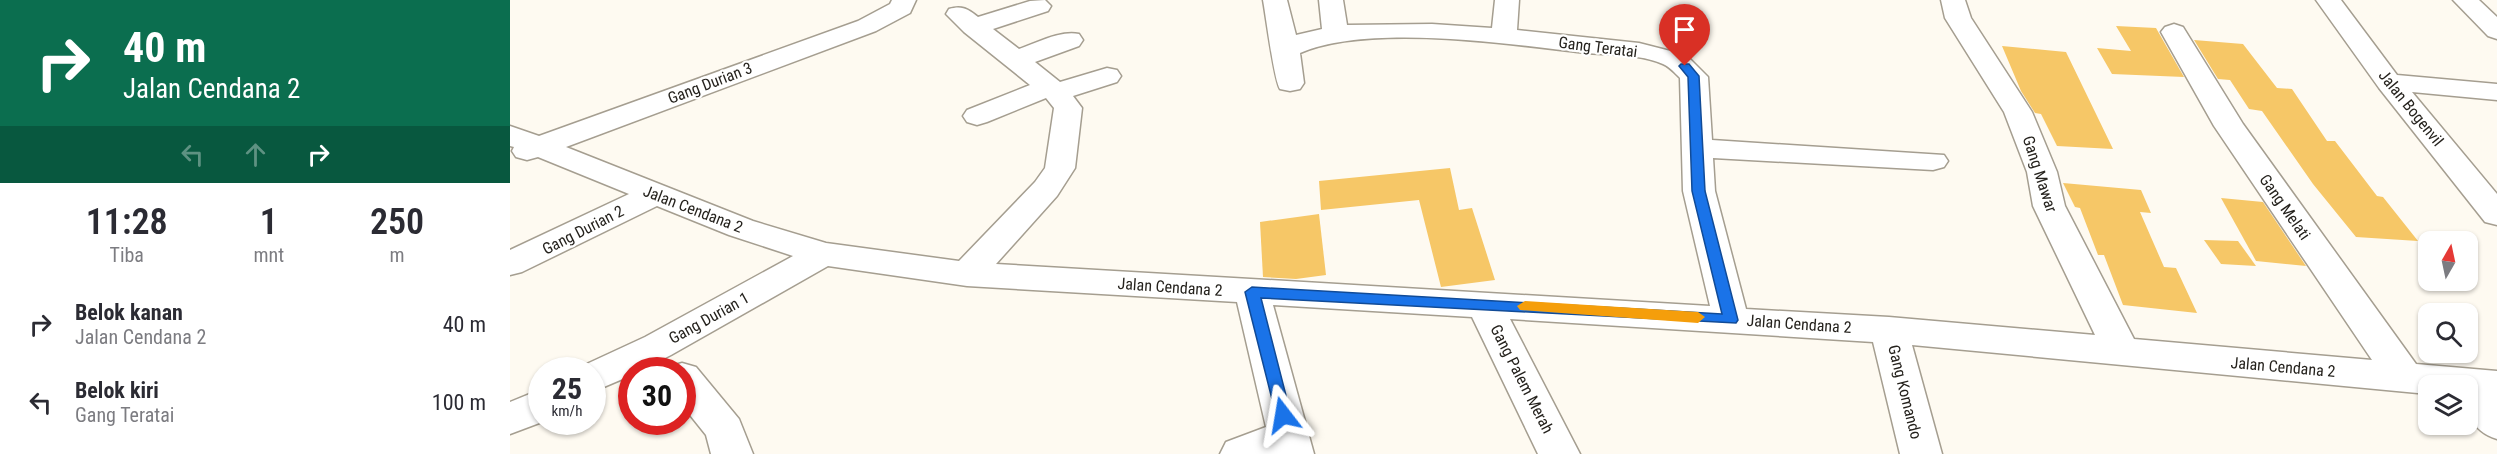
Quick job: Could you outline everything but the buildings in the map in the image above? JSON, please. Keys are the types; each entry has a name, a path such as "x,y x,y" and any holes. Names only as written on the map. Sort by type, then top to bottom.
{"street":[{"name":"Gang Durian 3","path":"519,147 884,19 901,8 904,0"},
{"path":"1275,0 1286,49 1290,83"},
{"path":"1331,0 1335,34"},
{"path":"1504,36 1508,0"},
{"name":"Gang Mawar","path":"1953,0 1958,18 2018,112 2042,172 2049,206 2122,353"},
{"name":"Jalan Bogenvil","path":"2328,0 2389,82 2497,215"},
{"path":"2465,0 2497,31"},
{"path":"967,274 1046,189 1060,168 1068,108 1053,90 965,21 1039,6"},
{"name":"Gang Teratai","path":"1286,49 1304,40 1335,34 1423,32 1504,36 1648,52 1671,57 1685,66 1694,76 1699,191 1731,320"},
{"name":"Gang Melati","path":"2174,32 2229,126 2404,377"},
{"path":"1015,60 1070,40"},
{"path":"977,116 1053,90 1107,76"},
{"path":"2389,82 2497,92"},
{"name":"Jalan Cendana 2","path":"519,147 655,194 741,228 823,254 967,274 1889,330 2482,385"},
{"path":"1697,148 1933,160"},
{"name":"Gang Durian 2","path":"510,264 655,194"},
{"name":"Gang Durian 1","path":"669,357 823,254"},
{"path":"1241,454 1291,445 1252,292"},
{"name":"Gang Palem Merah","path":"1484,304 1559,454"},
{"name":"Gang Komando","path":"1889,330 1921,454"},
{"path":"2482,385 2497,423"},
{"path":"696,394 725,430 732,454"},
{"path":"510,419 528,411"}],"slow traffic":[{"path":"1525,306 1698,317"}],"route":[{"path":"1283,415 1252,292 1731,320 1699,191 1694,76 1685,66"}]}
